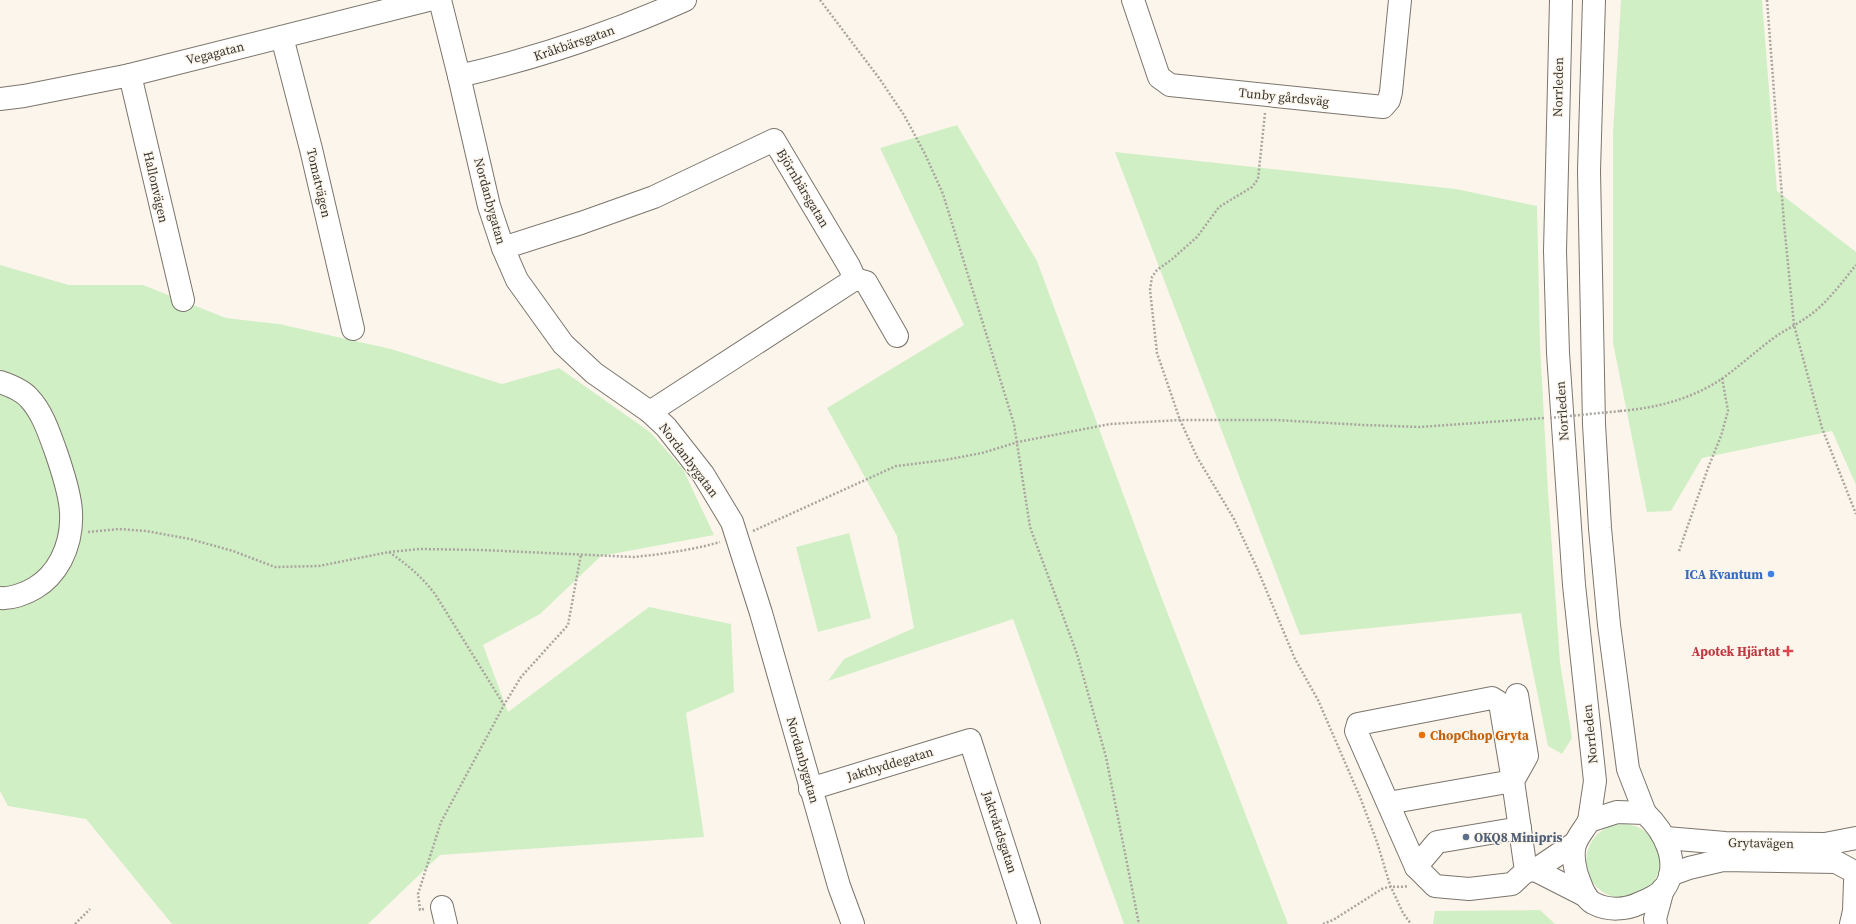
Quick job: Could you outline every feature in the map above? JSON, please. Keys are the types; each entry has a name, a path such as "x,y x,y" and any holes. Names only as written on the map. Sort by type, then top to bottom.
{"street":[{"name":"Vegagatan","path":"0,99 24,96 130,75 428,0"},
{"name":"Nordanbygatan","path":"440,0 460,76 489,206 502,248 516,280 563,344 594,373 617,391 650,412 674,436 703,474 732,522 761,613 810,789 839,886 853,924"},
{"name":"Kråkbärsgatan","path":"460,76 513,64 570,45 646,18 685,0"},
{"name":"Tunby gårdsväg","path":"1133,0 1159,77 1170,85 1383,107 1389,100 1391,92 1400,0"},
{"name":"Norrleden","path":"1561,0 1555,252 1558,353 1574,585 1595,781 1589,821"},
{"path":"1594,0 1589,210 1594,424 1600,528 1609,625 1628,769 1645,813 1656,823 1666,838 1671,858 1667,882 1655,919 1656,924"},
{"name":"Tomatvägen","path":"282,37 311,150 353,329"},
{"name":"Hallonvägen","path":"130,75 182,300"},
{"name":"Björnbärsgatan","path":"502,248 581,223 654,197 774,140 855,279"},
{"path":"650,412 855,279 866,282 897,336"},
{"path":"0,382 29,397 46,425 68,485 72,517 71,533 67,548 55,572 45,583 28,592 0,598"},
{"path":"1513,781 1527,756 1517,695"},
{"path":"1530,870 1520,828 1500,703 1492,698 1358,724 1356,731 1416,867 1435,886 1469,889 1512,884 1530,870 1575,843 1589,821 1617,812 1645,813"},
{"name":"Jakthyddegatan","path":"810,789 970,740"},
{"name":"Jaktvårdsgatan","path":"970,740 1030,924"},
{"path":"1388,803 1513,781"},
{"path":"1416,867 1437,842 1520,828"},
{"name":"Grytavägen","path":"1666,838 1725,843 1825,844 1856,838"},
{"path":"1854,915 1854,878 1850,853 1856,838"},
{"path":"1575,843 1574,860 1576,875 1604,924"},
{"name":"Grytavägen","path":"1667,882 1689,868 1723,860 1836,862 1854,878"},
{"path":"1530,870 1611,909 1631,908 1651,898 1667,882"}],"path":[{"path":"820,0 879,78 904,115 925,154 943,194 1014,424 1030,527 1077,654 1106,757 1139,924"},
{"path":"1767,0 1784,223 1794,325 1822,428 1856,514"},
{"path":"1266,95 1258,179 1252,187 1220,206 1197,236 1176,256 1157,270 1152,277 1150,290 1157,353 1180,420 1197,457 1234,518 1257,568 1295,659 1318,700 1360,797 1377,842 1390,885 1403,913 1411,924"},
{"path":"1018,442 1110,424 1180,420 1276,420 1364,426 1420,427 1550,418 1648,408 1666,404 1700,391 1722,378 1825,302 1856,265"},
{"path":"1679,551 1708,468 1721,436 1728,412 1722,378"},
{"path":"71,533 119,529 146,531 190,539 233,551 275,567 319,566 389,552 410,566 428,585 504,705"},
{"path":"444,915 420,910 418,894 441,822 504,705 521,677 568,625 581,554"},
{"path":"1323,924 1333,920 1351,907 1390,885"},
{"path":"75,924 90,909"}],"green space":[{"path":"1621,0 1762,0 1777,191 1856,252 1856,485 1832,431 1702,458 1671,511 1647,512 1613,343 1613,133"},
{"path":"957,125 1037,261 1159,591 1288,924 1124,924 1013,619 828,681 844,659 914,628 897,536 827,408 964,325 880,148"},
{"path":"1115,152 1456,189 1537,206 1540,345 1548,491 1560,662 1572,738 1562,754 1548,746 1521,613 1300,635"},
{"path":"0,265 69,285 143,285 226,318 279,324 391,349 502,384 559,368 650,432 683,469 714,535 601,556 540,614 483,645 508,712 649,607 731,624 734,692 686,713 704,837 440,855 368,924 172,924 86,819 8,806 0,791"},
{"path":"849,533 871,618 818,632 796,547"},
{"path":"1616,824 1630,824 1644,830 1654,840 1660,854 1660,868 1654,882 1644,892 1630,898 1616,898 1602,892 1592,882 1586,868 1586,854 1592,840 1602,830"},
{"path":"1540,910 1555,924 1433,924 1435,911"}],"place":[{"name":"ICA Kvantum","path":"1771,574"},
{"name":"Apotek Hjärtat","path":"1788,651"},
{"name":"ChopChop Gryta","path":"1422,735"},
{"name":"OKQ8 Minipris","path":"1466,837"}]}
